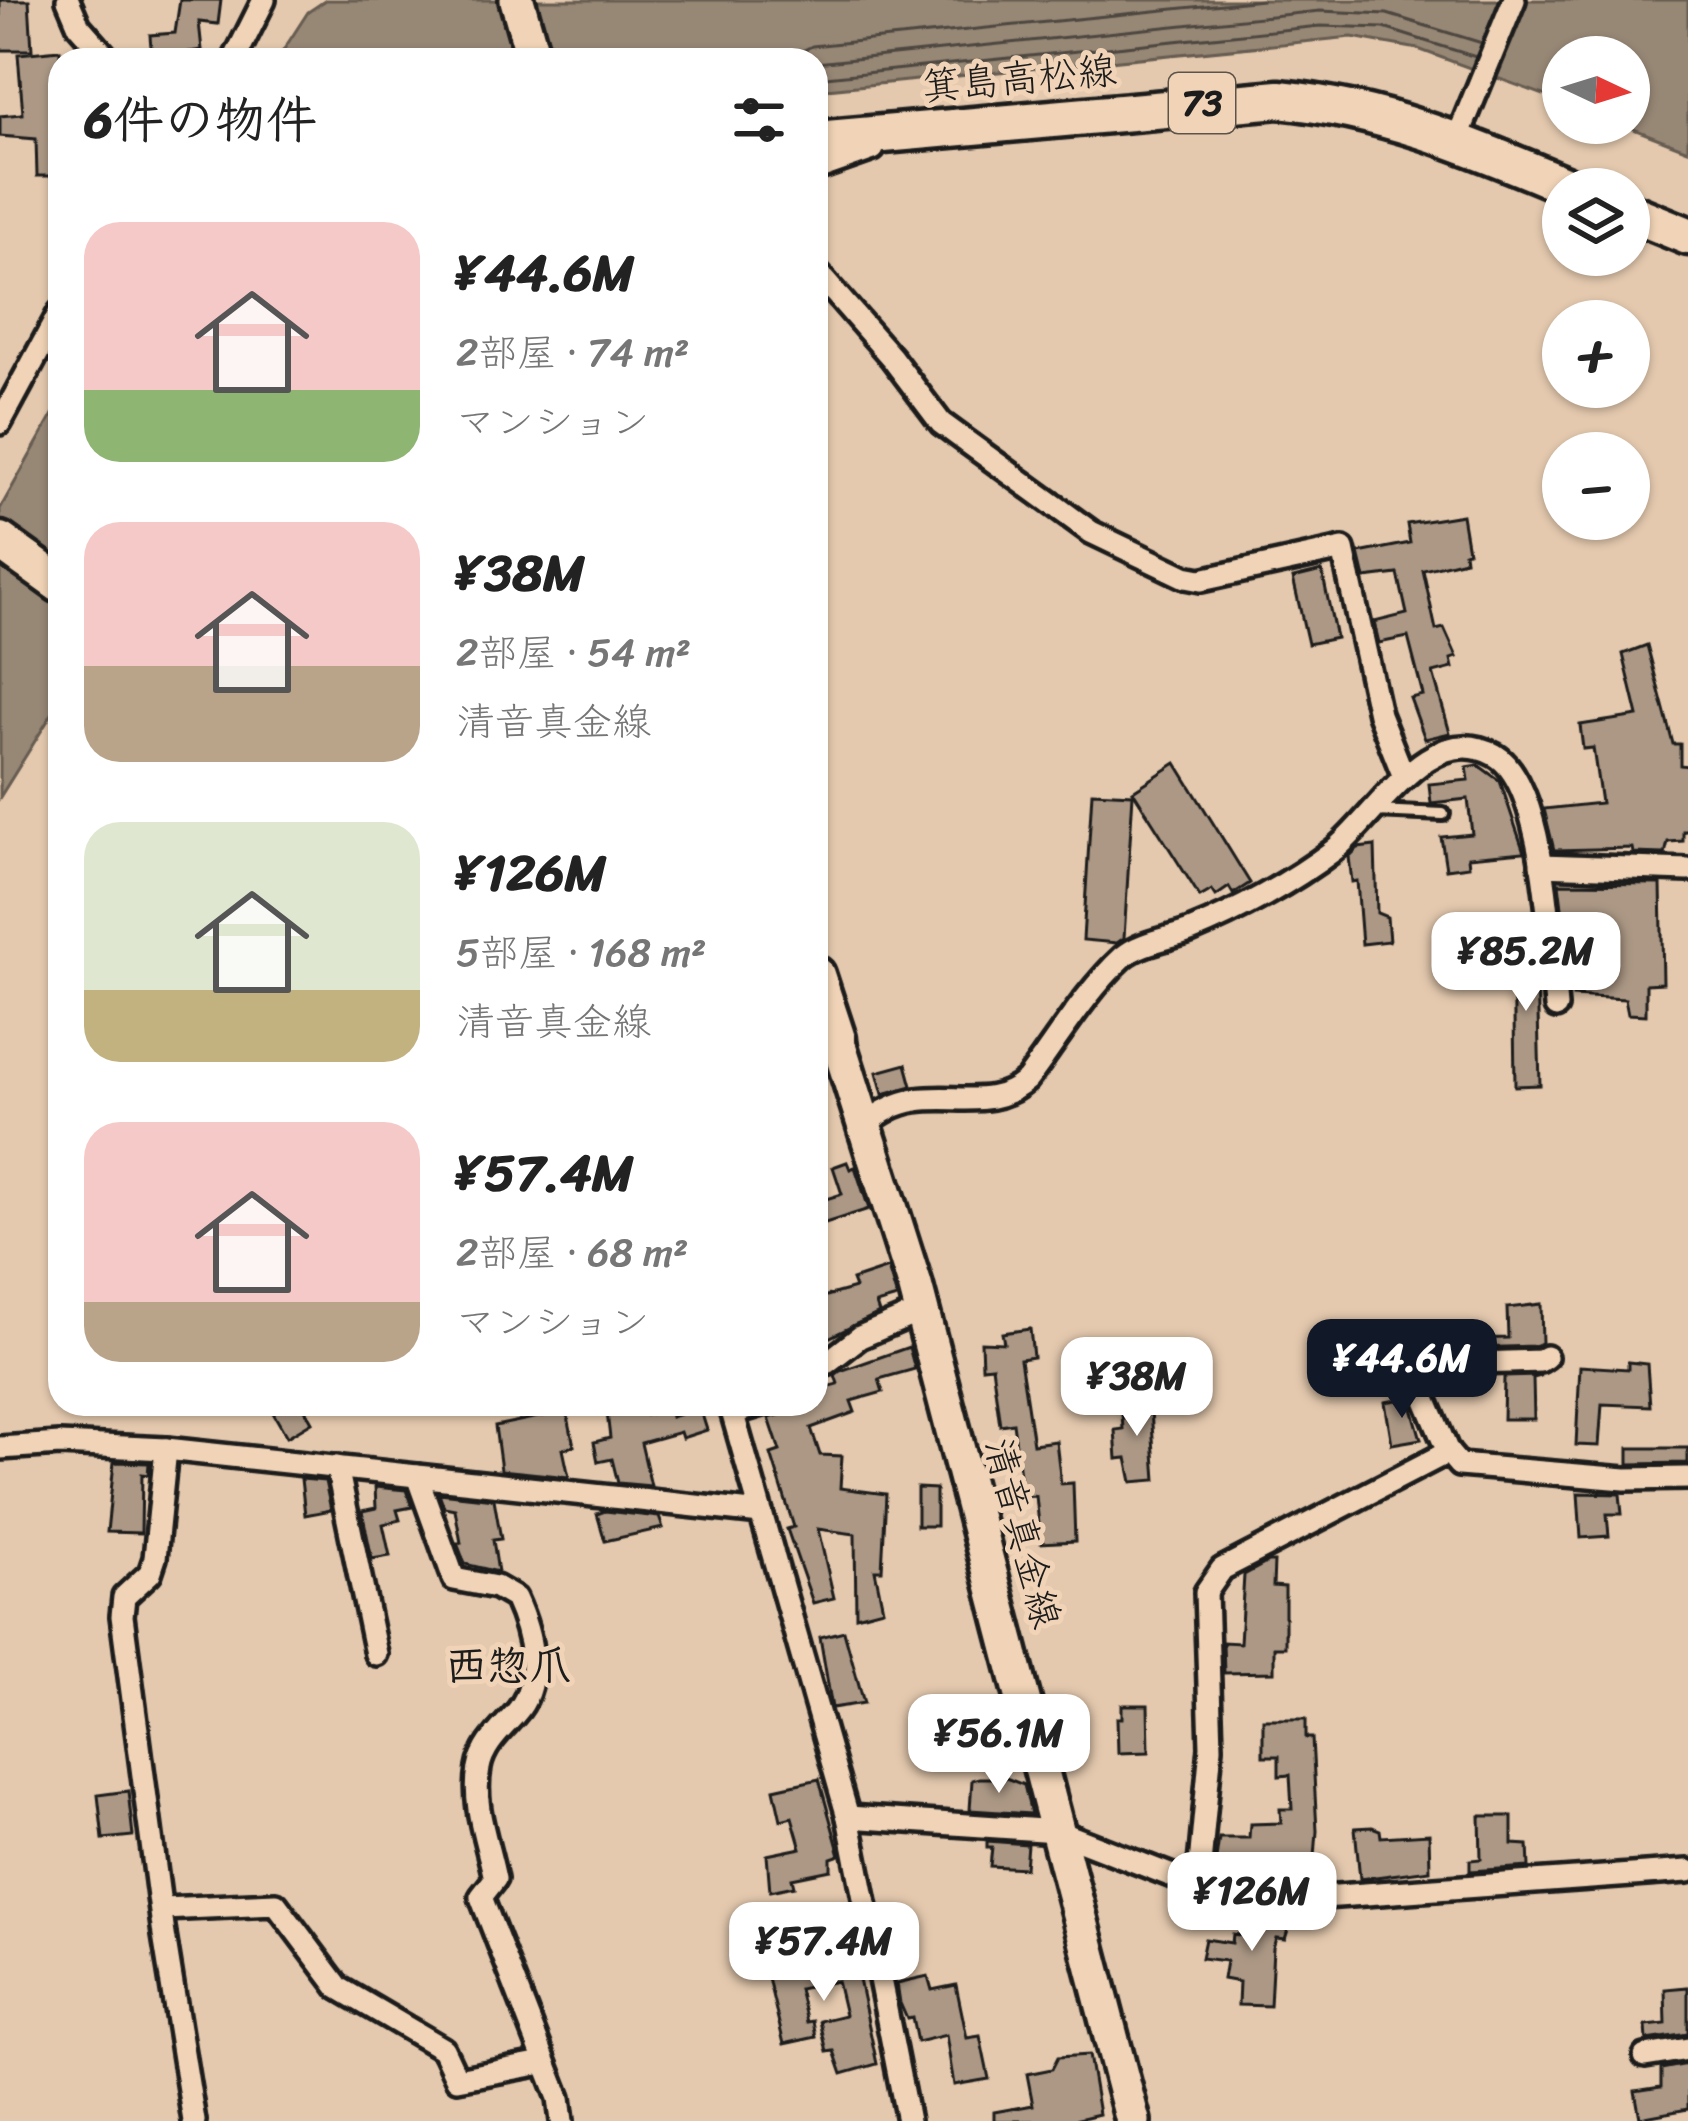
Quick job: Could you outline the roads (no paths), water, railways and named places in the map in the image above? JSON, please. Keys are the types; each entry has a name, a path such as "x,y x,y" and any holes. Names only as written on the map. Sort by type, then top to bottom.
{"main road":[{"path":"517,0 531,48"},
{"name":"箕島高松線","path":"828,139 1279,99 1461,130 1542,172"},
{"path":"1650,221 1688,236"},
{"path":"0,541 48,575"},
{"name":"清音真金線","path":"828,1044 864,1125 921,1311 1132,2121"}],"street":[{"path":"68,0 80,26 99,48"},
{"path":"239,48 264,0"},
{"path":"1461,130 1514,0"},
{"path":"828,165 873,149 870,134"},
{"path":"828,286 941,423 1091,532 1201,580 1343,549 1379,714 1403,777"},
{"path":"0,423 48,334"},
{"path":"864,1125 886,1108 914,1100 990,1100 1010,1093 1027,1080 1124,956 1192,930 1327,855 1376,811 1403,777 1451,750 1497,756 1521,785 1541,865 1556,1007"},
{"path":"1541,865 1688,870"},
{"path":"828,1363 877,1328 921,1311"},
{"path":"1546,1357 1540,1361 1419,1365 1423,1393 1448,1452 1459,1465 1625,1479 1688,1478"},
{"path":"733,1416 848,1817 908,2121"},
{"path":"0,1448 60,1444 166,1449 761,1513"},
{"path":"166,1449 155,1558 149,1573 124,1597 122,1616 194,2121"},
{"path":"1198,1886 1210,1770 1206,1605 1210,1580 1236,1561 1448,1452"},
{"path":"337,1468 376,1654"},
{"path":"417,1476 454,1579 496,1587 515,1598 532,1657 525,1702 482,1756 478,1798 495,1879 481,1897 562,2121"},
{"path":"848,1817 1057,1831 1198,1886 1309,1898 1688,1870"},
{"path":"163,1909 276,1904 339,1988 443,2049 457,2079 543,2063"},
{"path":"1645,2056 1688,2049"}],"lane":[{"path":"1376,811 1443,814"}],"water":[{"path":"326,0 1688,0 1688,150 1650,135 1650,36 1542,36 1542,94 1418,49 1352,37 828,89 828,48 285,48 308,12"},
{"path":"48,423 48,720 0,797 0,509"}],"district":[{"name":"西惣爪","path":"508,1666"}]}
